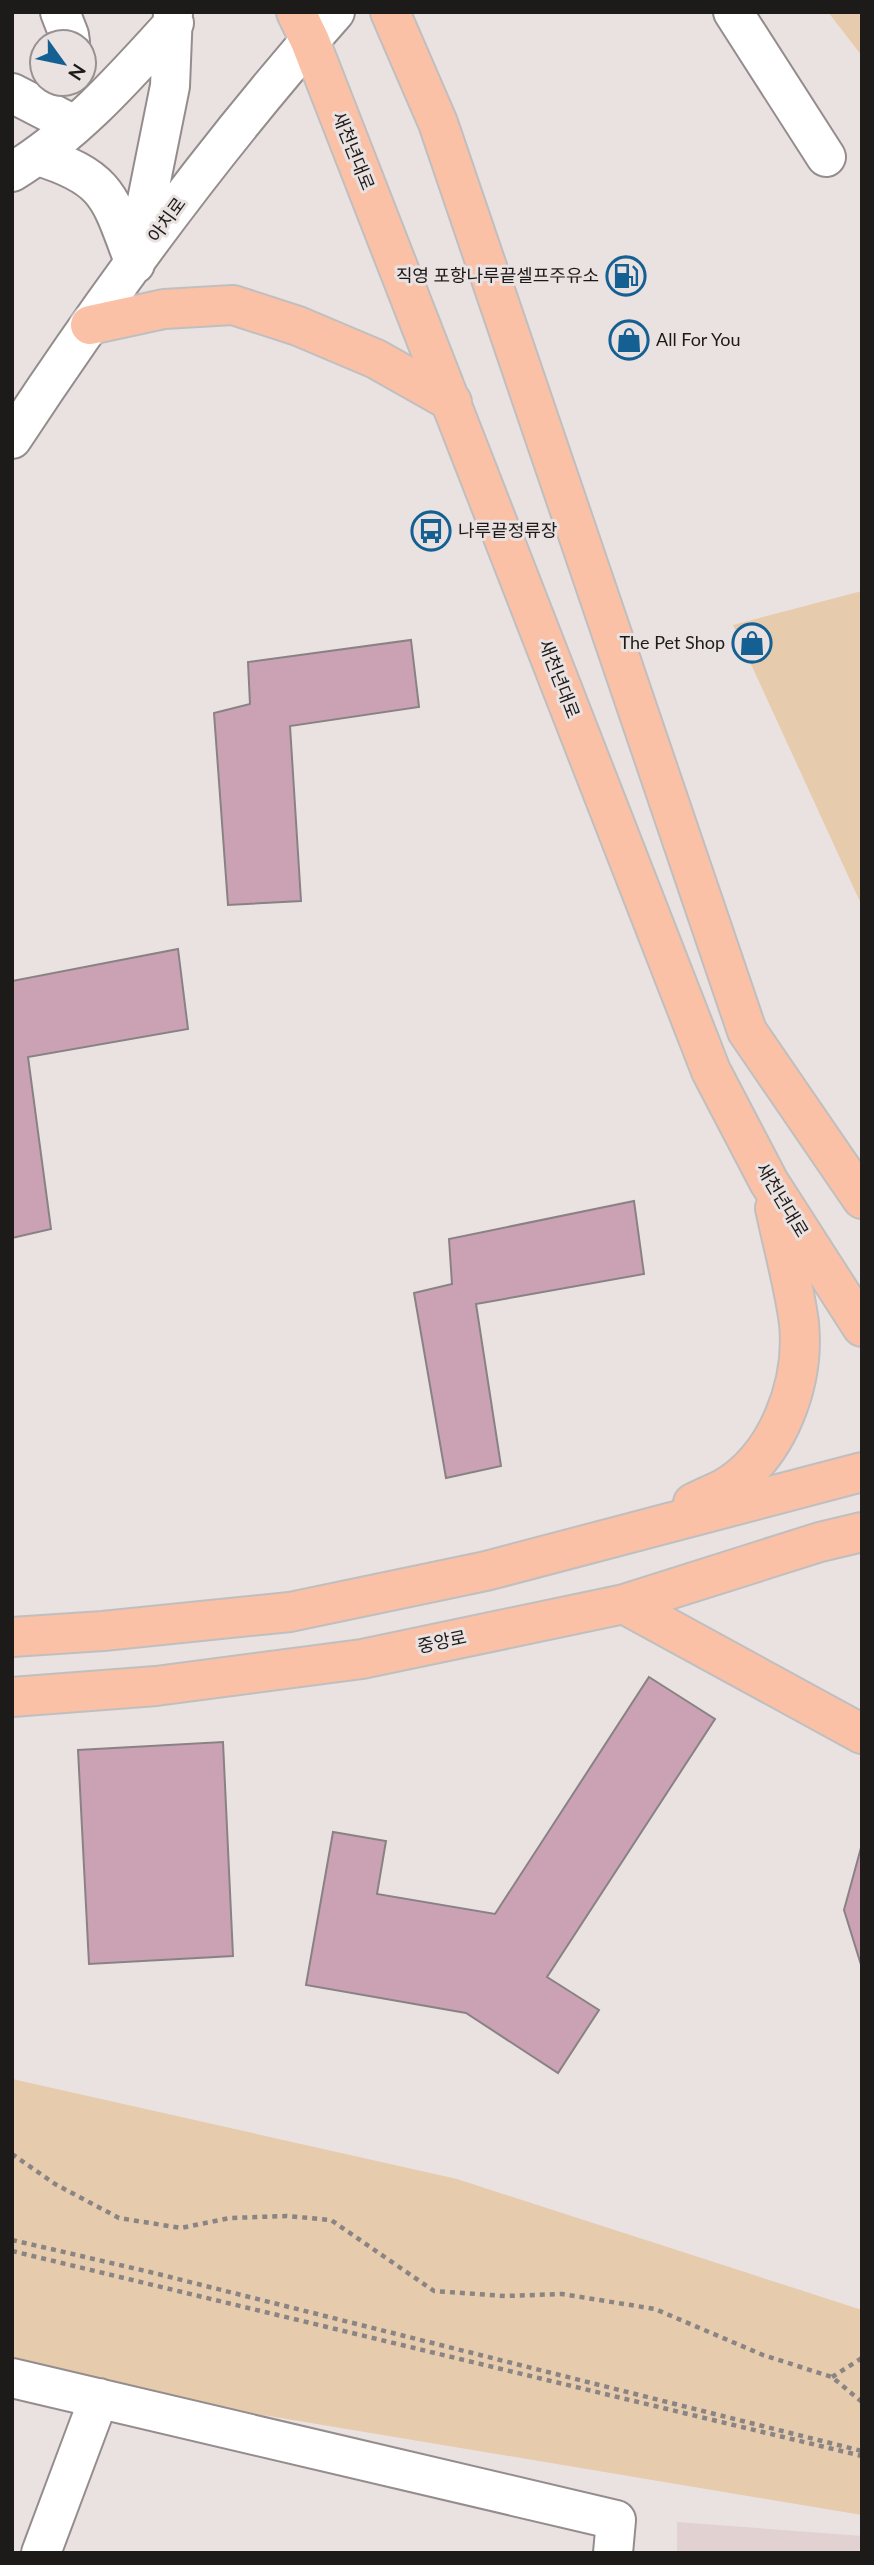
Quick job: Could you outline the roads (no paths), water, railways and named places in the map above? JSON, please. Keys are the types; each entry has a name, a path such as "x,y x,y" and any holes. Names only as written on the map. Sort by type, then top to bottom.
{"main road":[{"path":"390,12 438,123 747,1031 856,1187"},
{"name":"새천년대로","path":"303,27 452,402 711,1071 769,1182 862,1327"},
{"path":"90,325 164,309 233,304 298,326 376,359 452,402"},
{"path":"610,1540 725,1488 749,1468 770,1443 785,1416 794,1391 800,1353 799,1322 769,1182"},
{"path":"12,1637 103,1631 290,1612 486,1571 862,1472"},
{"name":"중앙로","path":"12,1697 156,1686 362,1659 624,1604 820,1542 862,1532"},
{"path":"624,1604 862,1734"}],"street":[{"name":"아치로","path":"12,439 303,27 335,12"},
{"path":"733,12 826,157"},
{"path":"25,164 74,125 123,80 174,18"},
{"path":"135,264 170,86 174,18"},
{"path":"12,93 74,125"},
{"path":"73,98 74,125"},
{"path":"25,164 68,165 99,185 114,207 135,264"},
{"path":"12,2378 616,2520 613,2553"},
{"path":"41,2553 99,2398"}],"place":[{"name":"직영 포항나루끝셀프주유소","path":"626,276"},
{"name":"All For You","path":"629,340"},
{"name":"나루끝정류장","path":"431,531"},
{"name":"The Pet Shop","path":"752,643"}]}
